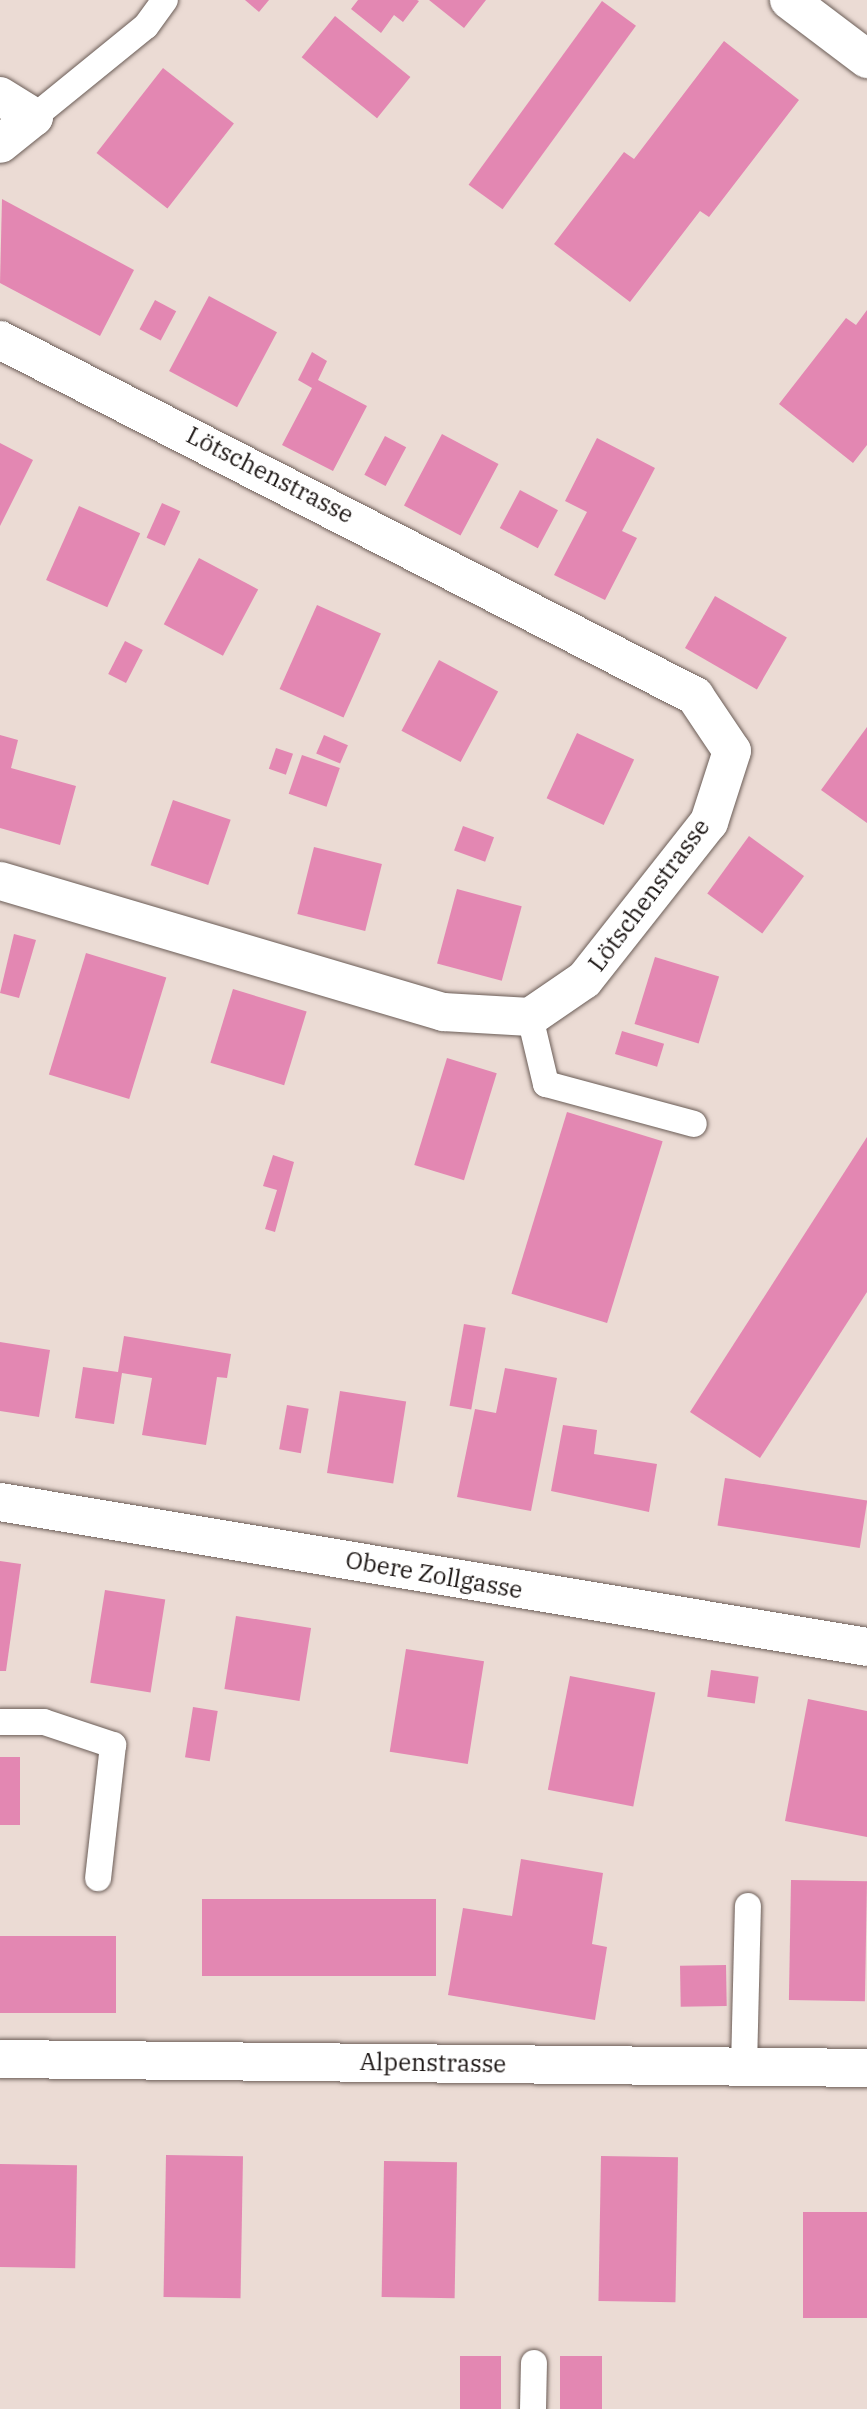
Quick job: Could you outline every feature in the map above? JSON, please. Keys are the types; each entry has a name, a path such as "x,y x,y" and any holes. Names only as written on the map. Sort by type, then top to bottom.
{"street":[{"path":"789,0 867,59"},
{"path":"0,96 34,117 0,144"},
{"name":"Lötschenstrasse","path":"0,340 695,696 732,751 709,822 584,980 530,1017"},
{"path":"0,881 443,1012 530,1017"},
{"name":"Obere Zollgasse","path":"0,1502 867,1647"},
{"name":"Alpenstrasse","path":"0,2059 867,2068"}],"lane":[{"path":"34,117 146,26 165,0"},
{"path":"530,1017 546,1084 694,1124"},
{"path":"0,1722 44,1722 113,1745 98,1878"},
{"path":"744,2067 748,1906"},
{"path":"533,2409 534,2363"}],"building":[{"path":"245,0 269,0 259,12"},
{"path":"358,0 419,1 403,22 394,15 381,33 351,9"},
{"path":"429,0 486,0 464,28"},
{"path":"602,1 636,26 503,209 469,185"},
{"path":"335,16 410,77 377,118 302,57"},
{"path":"724,41 799,100 709,217 700,211 630,302 554,244 624,152 634,159"},
{"path":"163,68 234,123 167,209 97,153"},
{"path":"2,199 134,270 100,336 0,283"},
{"path":"209,296 277,332 237,407 169,371"},
{"path":"155,300 176,311 161,340 140,329"},
{"path":"867,310 867,445 853,463 779,404 846,318 856,325"},
{"path":"312,352 327,361 318,380 367,406 333,471 282,445 312,388 298,380"},
{"path":"442,434 499,464 460,536 404,506"},
{"path":"385,436 406,447 386,486 364,475"},
{"path":"597,438 655,468 622,531 637,538 605,600 554,575 587,512 565,501"},
{"path":"0,443 33,460 0,526"},
{"path":"520,490 558,510 538,548 500,528"},
{"path":"162,503 180,511 165,546 147,538"},
{"path":"79,506 140,533 107,607 46,580"},
{"path":"199,558 258,589 223,656 164,624"},
{"path":"715,596 787,638 757,689 685,648"},
{"path":"317,605 381,633 344,718 280,689"},
{"path":"125,641 143,650 126,683 108,674"},
{"path":"439,660 498,691 461,762 401,731"},
{"path":"867,727 867,823 821,790"},
{"path":"577,733 634,760 604,825 547,798"},
{"path":"0,735 18,740 11,768 76,786 60,845 0,828"},
{"path":"324,735 348,745 340,764 316,753"},
{"path":"276,748 293,754 286,775 269,769"},
{"path":"302,755 340,768 326,807 289,794"},
{"path":"173,800 231,820 208,885 151,865"},
{"path":"463,826 494,837 485,862 454,850"},
{"path":"749,836 804,876 762,933 707,893"},
{"path":"314,847 382,864 365,931 297,914"},
{"path":"457,889 522,906 502,981 437,963"},
{"path":"14,934 36,940 19,998 0,993"},
{"path":"86,953 166,978 129,1099 49,1074"},
{"path":"655,957 719,977 699,1044 635,1024"},
{"path":"233,989 307,1012 284,1085 210,1063"},
{"path":"622,1031 664,1044 657,1067 615,1054"},
{"path":"447,1058 497,1073 464,1180 414,1165"},
{"path":"567,1112 663,1141 607,1323 511,1294"},
{"path":"867,1137 867,1292 760,1458 690,1412"},
{"path":"273,1155 294,1162 275,1232 265,1229 277,1190 263,1186"},
{"path":"464,1324 486,1328 471,1410 450,1406"},
{"path":"124,1336 231,1354 227,1378 217,1377 206,1445 142,1435 152,1378 122,1373 114,1424 75,1418 83,1367 118,1372"},
{"path":"0,1342 50,1350 39,1417 0,1411"},
{"path":"505,1368 557,1378 531,1511 457,1497 475,1409 496,1413"},
{"path":"340,1391 406,1401 393,1483 327,1473"},
{"path":"287,1405 309,1409 301,1453 279,1449"},
{"path":"563,1425 597,1430 594,1454 657,1464 649,1512 551,1491"},
{"path":"725,1478 867,1500 860,1548 717,1525"},
{"path":"0,1561 21,1564 6,1671 0,1671"},
{"path":"105,1590 165,1600 151,1692 90,1683"},
{"path":"236,1616 311,1628 299,1701 224,1689"},
{"path":"406,1649 484,1661 468,1764 390,1752"},
{"path":"711,1670 759,1677 755,1703 707,1697"},
{"path":"570,1676 655,1693 633,1806 548,1790"},
{"path":"808,1699 867,1711 867,1837 785,1821"},
{"path":"193,1707 218,1711 210,1761 185,1757"},
{"path":"0,1757 20,1757 20,1825 0,1825"},
{"path":"521,1859 603,1873 592,1944 607,1947 595,2020 448,1995 463,1908 512,1916"},
{"path":"791,1880 867,1881 865,2001 789,2000"},
{"path":"202,1899 436,1899 436,1976 202,1976"},
{"path":"0,1936 116,1936 116,2013 0,2013"},
{"path":"726,1965 727,2006 681,2007 680,1966"},
{"path":"166,2155 243,2156 241,2298 164,2297"},
{"path":"601,2156 678,2157 675,2302 598,2301"},
{"path":"384,2161 457,2162 455,2298 382,2297"},
{"path":"0,2164 77,2165 75,2268 0,2267"},
{"path":"803,2212 867,2212 867,2318 803,2318"},
{"path":"460,2356 501,2356 501,2409 460,2409"},
{"path":"560,2356 602,2356 602,2409 560,2409"}]}
